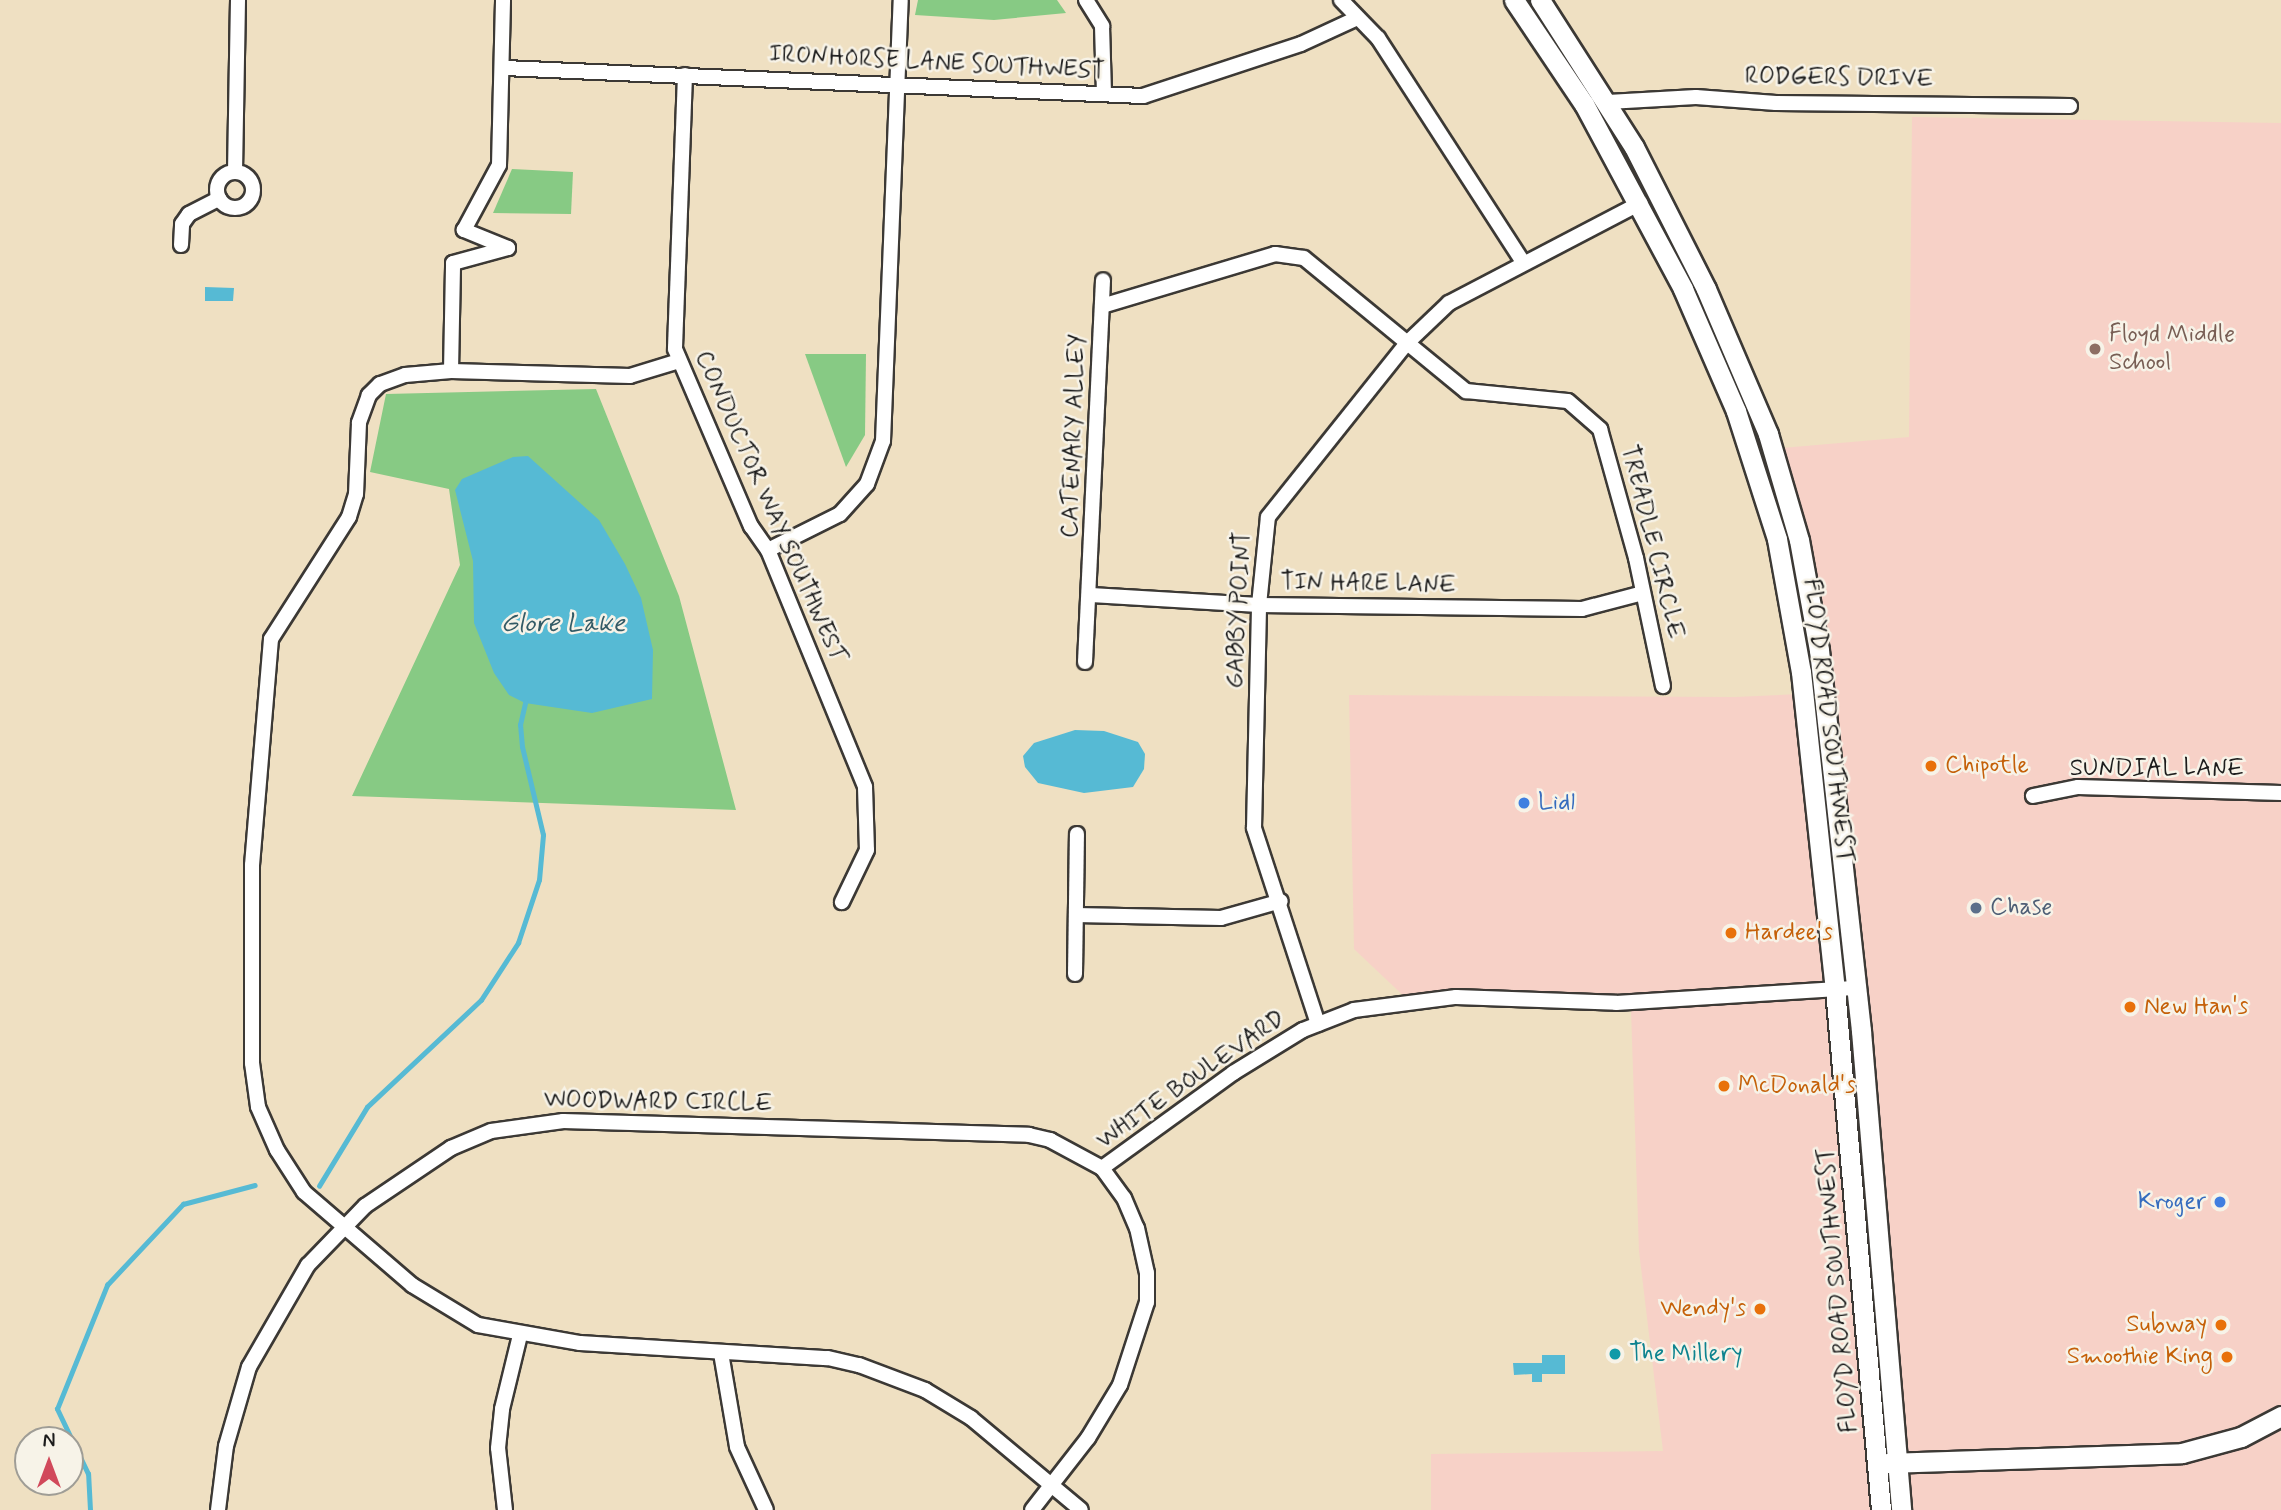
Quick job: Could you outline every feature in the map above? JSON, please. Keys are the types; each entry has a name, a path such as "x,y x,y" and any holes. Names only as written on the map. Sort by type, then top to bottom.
{"main road":[{"name":"FLOYD ROAD SOUTHWEST","path":"1541,0 1608,102 1744,371 1788,497 1819,650 1881,1510"},
{"name":"FLOYD ROAD SOUTHWEST","path":"1518,6 1584,104 1640,204 1683,289 1736,411 1777,539 1801,672 1845,988 1872,1136 1901,1510"},
{"path":"1877,1464 2182,1453 2241,1437 2281,1416"}],"street":[{"path":"235,172 238,0"},
{"path":"451,371 453,263 508,248 464,230 499,165 504,68 503,0"},
{"path":"768,550 839,514 867,484 883,441 901,0"},
{"path":"1086,0 1102,26 1104,94"},
{"path":"1341,0 1355,19 1378,38 1523,262"},
{"path":"1518,6 1541,0"},
{"name":"IRONHORSE LANE SOUTHWEST","path":"504,68 899,82 1143,96 1301,44 1355,19"},
{"name":"CONDUCTOR WAY SOUTHWEST","path":"685,75 675,322 679,361 751,526 768,550 865,788 867,850 842,902"},
{"name":"RODGERS DRIVE","path":"1608,102 1696,97 1776,103 2070,106"},
{"path":"219,199 219,181 235,172"},
{"path":"219,199 236,208 251,198 251,181 235,172"},
{"path":"181,245 182,224 189,214 219,199"},
{"name":"GABBY POINT","path":"1318,1024 1254,828 1259,605 1268,517 1407,343 1449,303 1523,262 1640,204"},
{"name":"TREADLE CIRCLE","path":"1102,306 1134,300 1236,264 1285,255 1304,258 1466,391 1568,401 1600,429 1643,593 1663,686"},
{"name":"CATENARY ALLEY","path":"1091,595 1103,280"},
{"path":"679,361 630,376 451,371 405,375 380,384 369,395 359,423 356,494 349,517 271,639 252,865 252,1063 257,1107 277,1150 304,1192 447,1310 478,1325 520,1335 721,1353 828,1358 925,1390 971,1418 1081,1510"},
{"name":"TIN HARE LANE","path":"1091,595 1259,605 1582,608 1643,593"},
{"path":"1084,662 1091,595"},
{"name":"SUNDIAL LANE","path":"2033,796 2078,787 2281,793"},
{"path":"1074,974 1077,834"},
{"path":"1076,915 1221,918 1280,901"},
{"name":"WHITE BOULEVARD","path":"1032,1510 1088,1438 1120,1385 1147,1301 1147,1273 1137,1228 1124,1198 1102,1168 1233,1073 1318,1024 1390,1002 1456,998 1616,1003 1845,988"},
{"name":"WOODWARD CIRCLE","path":"218,1510 226,1446 249,1367 305,1268 394,1183 451,1147 522,1124 603,1122 1029,1135 1050,1140 1102,1168"},
{"path":"505,1510 498,1448 502,1409 520,1335"},
{"path":"721,1353 737,1447 766,1510"}],"shaded area":[{"path":"1912,117 2281,123 2281,1510 1431,1510 1431,1454 1663,1451 1639,1251 1631,1010 1409,1001 1354,949 1349,695 1735,697 1821,693 1782,448 1909,437"}],"green space":[{"path":"918,0 1057,0 1066,13 994,20 915,15"},
{"path":"512,169 573,172 571,214 493,213"},
{"path":"805,354 866,354 865,435 846,467"},
{"path":"596,389 679,596 736,810 352,796 460,565 449,489 370,472 386,394"}],"water":[{"path":"205,287 234,288 233,301 205,301"},
{"name":"Glore Lake","path":"528,456 599,520 625,564 641,598 653,650 652,699 592,713 525,703 509,695 494,673 474,623 473,561 455,490 462,479 513,457"},
{"path":"1075,730 1104,731 1138,742 1145,754 1144,769 1133,787 1084,793 1038,783 1025,767 1023,756 1034,743"},
{"path":"1542,1355 1565,1355 1565,1374 1542,1374 1542,1382 1532,1382 1532,1374 1514,1375 1513,1363 1542,1363"}],"waterway":[{"path":"319,1186 367,1107 481,1000 518,943 539,880 543,835 522,747 520,725 525,703"},
{"path":"90,1510 88,1474 57,1409 107,1285 183,1204 255,1185"}],"place":[{"name":"Floyd Middle School","path":"2095,349"},
{"name":"Chipotle","path":"1931,766"},
{"name":"Lidl","path":"1524,803"},
{"name":"Chase","path":"1976,908"},
{"name":"Hardee's","path":"1731,933"},
{"name":"New Han's","path":"2130,1007"},
{"name":"McDonald's","path":"1724,1086"},
{"name":"Kroger","path":"2220,1202"},
{"name":"Wendy's","path":"1760,1309"},
{"name":"Subway","path":"2221,1325"},
{"name":"The Millery","path":"1615,1354"},
{"name":"Smoothie King","path":"2227,1357"}]}
